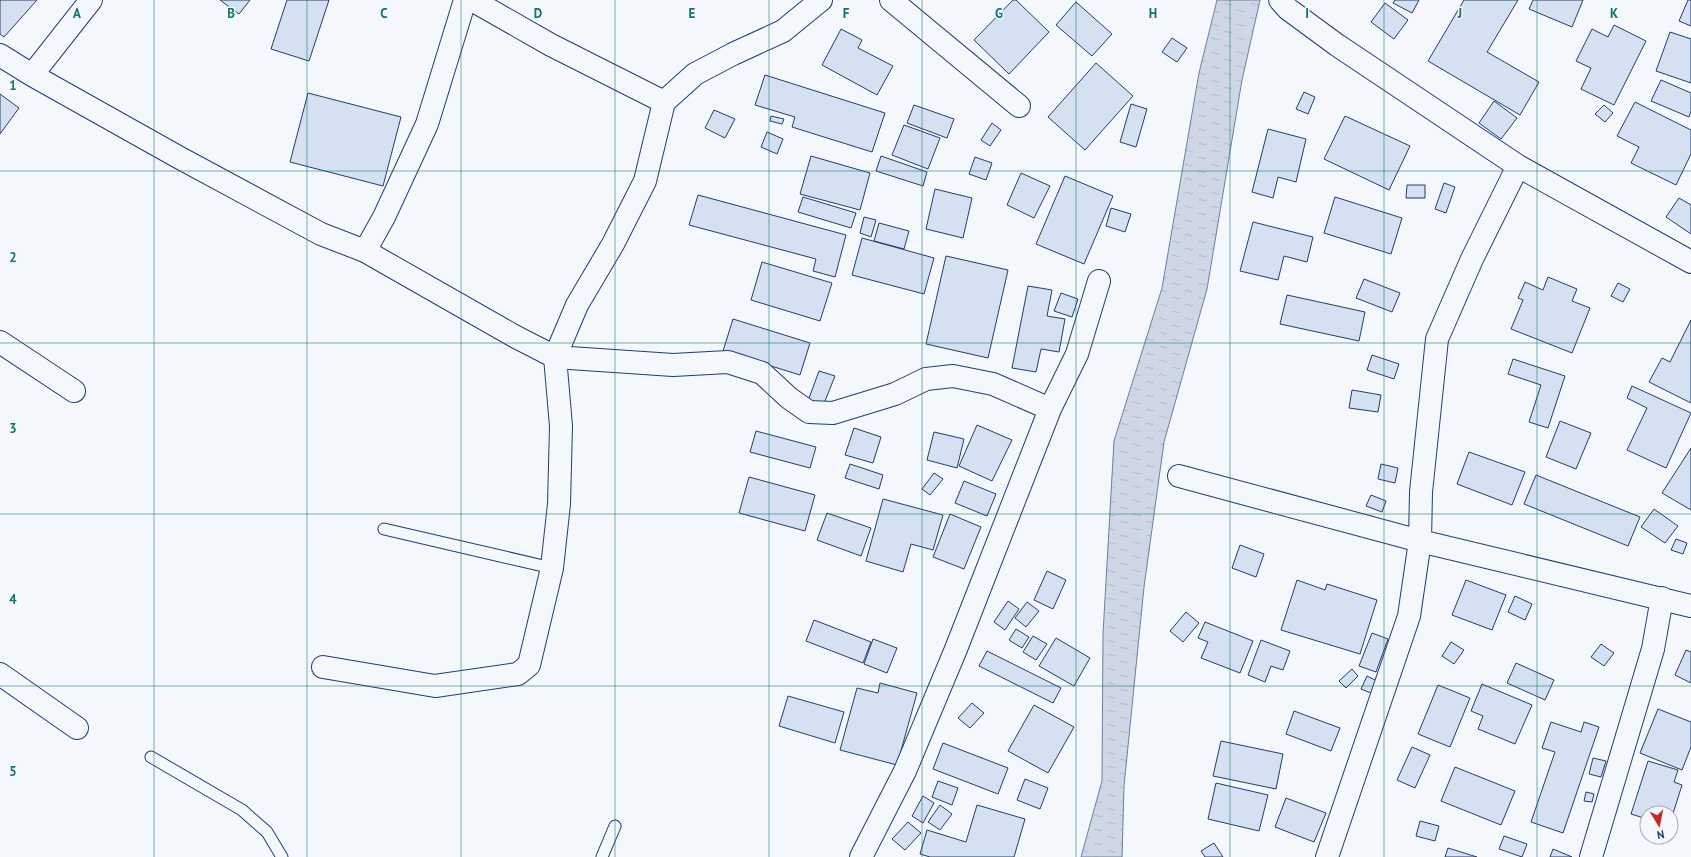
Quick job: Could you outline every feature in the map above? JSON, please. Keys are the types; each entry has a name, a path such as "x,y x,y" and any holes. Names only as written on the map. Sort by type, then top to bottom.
{"street":[{"path":"32,75 91,0"},
{"path":"365,251 384,216 426,124 465,0"},
{"path":"472,0 551,46 664,102"},
{"path":"323,667 435,686 518,674 529,665 552,568 559,504 561,434 555,357 577,305 613,244 645,181 664,102 695,74 733,54 783,31 821,0"},
{"path":"891,0 1019,106"},
{"path":"1280,0 1288,9 1337,46 1518,166 1691,262"},
{"path":"0,55 32,75 180,158 321,234 365,251 516,337 555,357 673,365 728,362 762,373 789,398 809,412 833,413 895,394 926,379 953,376 993,384 1050,409"},
{"path":"1327,857 1409,616 1420,541 1421,492 1437,339 1472,259 1518,166"},
{"path":"862,857 908,764 956,649 1050,409 1077,354 1100,281"},
{"path":"0,342 74,391"},
{"path":"1179,476 1420,541 1691,606"},
{"path":"1591,857 1653,649 1662,598"},
{"path":"0,674 77,728"}],"lane":[{"path":"384,529 552,568"},
{"path":"151,757 242,810 267,832 282,857"},
{"path":"602,857 615,826"}],"water":[{"path":"1217,0 1260,0 1242,80 1207,289 1164,442 1144,587 1124,786 1122,857 1081,857 1102,781 1103,634 1114,441 1162,288 1199,73"}],"building":[{"path":"0,0 37,0 4,37 0,34"},
{"path":"220,0 250,0 239,14"},
{"path":"287,0 329,0 309,61 271,49"},
{"path":"1013,0 1016,0 1049,32 1009,74 974,40"},
{"path":"1395,0 1419,0 1412,13 1393,3"},
{"path":"1464,0 1518,0 1487,52 1539,82 1520,115 1428,61"},
{"path":"1533,0 1583,0 1572,27 1529,9"},
{"path":"1688,0 1691,0 1691,26 1679,21"},
{"path":"1076,2 1112,34 1092,56 1056,25"},
{"path":"1385,3 1408,20 1394,39 1371,22"},
{"path":"1614,25 1646,41 1614,105 1581,89 1591,68 1576,61 1592,29 1608,37"},
{"path":"841,29 862,40 858,48 893,66 877,95 822,65"},
{"path":"1670,32 1691,39 1691,83 1656,71"},
{"path":"1172,38 1187,48 1177,62 1162,52"},
{"path":"1096,63 1133,96 1085,150 1048,117"},
{"path":"765,75 885,113 872,152 792,127 795,117 755,105"},
{"path":"1661,80 1691,93 1691,111 1689,117 1651,101"},
{"path":"1304,92 1315,97 1308,114 1296,109"},
{"path":"308,93 401,117 383,186 290,162"},
{"path":"0,94 19,108 0,134"},
{"path":"1494,101 1517,118 1501,139 1479,123"},
{"path":"1635,102 1691,130 1691,154 1676,185 1631,163 1639,147 1617,136"},
{"path":"1131,104 1147,109 1136,147 1120,142"},
{"path":"914,105 954,119 947,138 907,123"},
{"path":"1604,105 1613,113 1605,122 1595,114"},
{"path":"714,110 735,119 725,138 705,128"},
{"path":"771,116 784,119 782,124 770,121"},
{"path":"1345,116 1410,146 1389,190 1324,159"},
{"path":"992,123 1001,130 990,146 981,140"},
{"path":"904,125 940,138 928,169 892,155"},
{"path":"1268,129 1306,139 1296,182 1278,177 1273,198 1252,192"},
{"path":"767,132 783,139 777,154 761,147"},
{"path":"811,156 870,173 860,210 800,194"},
{"path":"881,156 927,172 923,186 876,171"},
{"path":"975,157 992,163 986,180 969,174"},
{"path":"1021,173 1050,186 1034,218 1007,205"},
{"path":"1065,176 1113,196 1084,264 1036,244"},
{"path":"1444,183 1455,187 1446,213 1435,209"},
{"path":"1407,185 1425,185 1425,198 1406,198"},
{"path":"935,189 972,198 963,238 926,229"},
{"path":"698,195 846,235 835,277 813,271 816,259 689,225"},
{"path":"803,197 856,213 851,228 798,212"},
{"path":"1335,197 1402,218 1391,254 1324,233"},
{"path":"1679,198 1691,205 1691,234 1666,217"},
{"path":"1111,208 1131,214 1125,232 1106,226"},
{"path":"864,217 876,220 871,237 860,233"},
{"path":"1253,222 1313,237 1307,262 1284,256 1278,280 1240,271"},
{"path":"879,223 909,231 904,249 874,241"},
{"path":"862,238 934,258 924,294 852,275"},
{"path":"946,256 1008,270 988,358 926,344"},
{"path":"762,262 832,283 820,321 751,300"},
{"path":"1548,277 1577,289 1572,301 1590,308 1572,353 1511,329 1523,300 1518,298 1525,282 1543,290"},
{"path":"1364,279 1400,293 1392,312 1356,298"},
{"path":"1618,283 1630,289 1623,302 1611,296"},
{"path":"1028,286 1052,290 1047,316 1065,319 1059,352 1041,349 1036,372 1012,368"},
{"path":"1061,293 1078,299 1072,317 1054,311"},
{"path":"1287,295 1365,312 1359,341 1280,324"},
{"path":"733,319 810,343 800,375 723,351"},
{"path":"1691,320 1691,403 1649,382 1662,358 1670,362"},
{"path":"1372,355 1399,364 1394,379 1367,370"},
{"path":"1513,359 1565,376 1548,428 1529,422 1541,385 1508,374"},
{"path":"819,371 835,376 823,406 808,401"},
{"path":"1632,386 1691,413 1666,468 1627,450 1647,408 1627,398"},
{"path":"1352,390 1381,395 1378,412 1349,408"},
{"path":"1560,421 1591,433 1576,469 1546,457"},
{"path":"977,425 1012,440 992,481 959,466"},
{"path":"854,428 881,437 873,463 845,455"},
{"path":"756,431 816,447 810,468 750,452"},
{"path":"934,432 964,439 957,468 927,460"},
{"path":"1691,448 1691,510 1662,493"},
{"path":"1469,452 1525,472 1512,505 1457,484"},
{"path":"850,464 883,475 879,489 845,478"},
{"path":"1381,464 1398,468 1395,483 1378,479"},
{"path":"934,473 943,479 930,495 922,489"},
{"path":"1536,475 1640,517 1628,546 1524,504"},
{"path":"749,477 815,495 805,531 739,513"},
{"path":"964,481 996,494 987,516 955,503"},
{"path":"1371,495 1386,501 1382,512 1366,506"},
{"path":"883,499 943,515 933,550 911,544 903,572 866,561"},
{"path":"1654,509 1678,526 1665,543 1641,527"},
{"path":"827,513 871,528 861,556 817,540"},
{"path":"950,514 981,527 964,569 933,557"},
{"path":"1676,539 1687,543 1683,554 1671,550"},
{"path":"1240,545 1264,554 1256,577 1232,568"},
{"path":"1047,571 1066,580 1053,609 1034,600"},
{"path":"1297,580 1325,590 1327,584 1377,600 1360,654 1281,630"},
{"path":"1466,580 1506,595 1492,630 1452,615"},
{"path":"1515,596 1532,604 1525,620 1508,612"},
{"path":"1008,601 1019,609 1005,630 994,622"},
{"path":"1027,602 1039,611 1026,627 1015,618"},
{"path":"1186,612 1199,623 1183,642 1170,631"},
{"path":"814,620 871,642 863,663 806,641"},
{"path":"1205,622 1253,641 1240,673 1201,658 1208,642 1198,638"},
{"path":"1016,629 1029,637 1022,648 1009,640"},
{"path":"1372,633 1388,639 1376,672 1359,666"},
{"path":"1033,636 1047,644 1036,660 1023,652"},
{"path":"1056,638 1090,658 1074,686 1039,666"},
{"path":"873,639 897,648 887,673 864,664"},
{"path":"1261,640 1290,651 1283,670 1271,666 1265,682 1248,675"},
{"path":"1451,642 1464,650 1454,664 1442,656"},
{"path":"1601,644 1614,653 1604,666 1591,657"},
{"path":"1686,650 1691,652 1691,683 1675,675"},
{"path":"987,651 1061,688 1053,703 979,666"},
{"path":"1516,663 1554,680 1545,700 1507,683"},
{"path":"1352,669 1358,676 1346,688 1339,681"},
{"path":"1367,676 1381,683 1376,695 1361,689"},
{"path":"880,683 917,693 897,765 840,750 857,688 878,693"},
{"path":"1482,684 1532,705 1515,744 1478,729 1483,716 1471,711"},
{"path":"1438,685 1470,698 1450,747 1418,734"},
{"path":"788,696 844,712 835,743 779,726"},
{"path":"972,703 984,713 970,728 958,718"},
{"path":"1034,705 1074,727 1048,773 1008,751"},
{"path":"1658,709 1691,722 1691,747 1682,770 1640,753"},
{"path":"1294,711 1340,728 1331,751 1286,734"},
{"path":"1551,722 1581,732 1584,722 1599,727 1563,833 1531,822 1555,752 1542,748"},
{"path":"1221,741 1283,754 1276,789 1213,776"},
{"path":"943,743 1008,768 998,794 933,769"},
{"path":"1412,747 1430,755 1415,788 1397,780"},
{"path":"1593,758 1606,761 1601,777 1589,774"},
{"path":"1648,761 1678,770 1674,782 1682,785 1676,805 1639,805 1639,816 1631,814"},
{"path":"1455,767 1515,791 1501,825 1441,801"},
{"path":"1025,779 1048,788 1040,809 1017,800"},
{"path":"938,781 958,788 952,805 932,797"},
{"path":"1216,783 1268,795 1259,831 1208,819"},
{"path":"1586,792 1594,794 1592,802 1584,801"},
{"path":"923,796 934,803 923,823 912,816"},
{"path":"1286,798 1326,813 1314,842 1275,827"},
{"path":"940,805 952,814 940,830 928,822"},
{"path":"977,805 1025,819 1014,857 930,857 920,854 927,830 966,842"},
{"path":"1420,821 1439,826 1435,841 1416,836"},
{"path":"908,822 921,833 905,850 892,839"},
{"path":"1504,836 1527,844 1522,857 1499,849"},
{"path":"1214,843 1223,857 1205,857 1201,851"},
{"path":"1448,848 1477,857 1445,857"},
{"path":"1553,849 1572,857 1550,857"}]}
